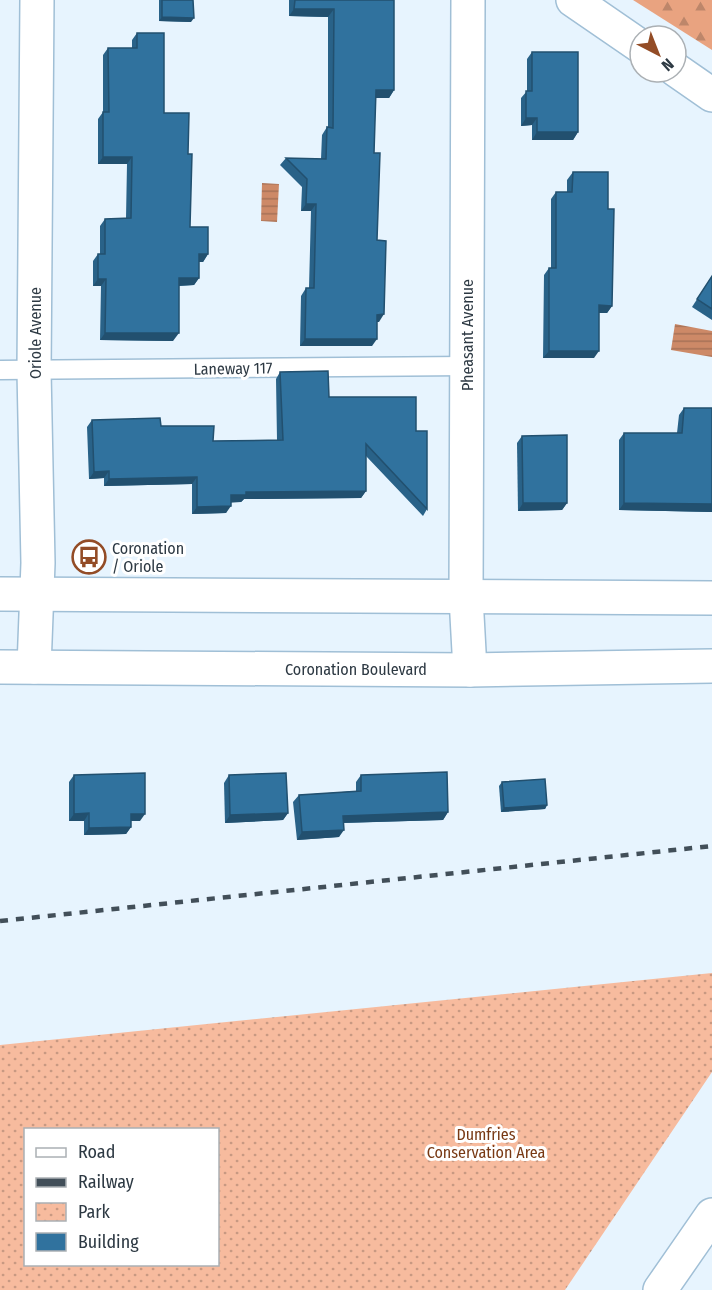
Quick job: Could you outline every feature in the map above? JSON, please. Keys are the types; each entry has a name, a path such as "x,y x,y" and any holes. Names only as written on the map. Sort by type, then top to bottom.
{"street":[{"name":"Oriole Avenue","path":"34,667 38,594 34,370 37,0"},
{"name":"Pheasant Avenue","path":"468,0 466,597 470,669"},
{"path":"573,0 628,38"},
{"path":"688,78 712,95"},
{"path":"0,594 712,598"},
{"name":"Coronation Boulevard","path":"0,667 470,669 712,666"},
{"path":"660,1290 712,1215"}],"lane":[{"name":"Laneway 117","path":"0,370 467,366"}],"green space":[{"path":"633,0 712,0 712,50 688,35 688,24 671,24"},
{"name":"Dumfries Conservation Area","path":"712,973 712,1072 565,1290 0,1290 0,1045"}],"shaded area":[{"path":"262,183 279,184 277,222 261,221"},
{"path":"675,324 712,331 712,357 671,350"}],"building":[{"path":"162,0 193,0 194,18 162,17"},
{"path":"295,0 394,0 394,90 376,90 374,153 380,153 377,240 386,241 384,314 377,315 377,339 305,339 306,288 314,288 316,204 306,204 307,179 286,158 326,159 327,127 333,128 334,9 294,9"},
{"path":"137,33 164,33 164,113 189,113 188,154 192,154 190,227 208,227 208,254 199,254 199,278 179,278 179,333 105,333 106,279 98,279 98,254 105,254 105,219 131,218 132,157 103,157 103,112 109,112 108,48 137,48"},
{"path":"532,52 578,52 578,132 537,132 537,118 526,118 526,91 532,91"},
{"path":"573,172 608,172 608,209 614,209 612,306 599,305 599,351 549,351 549,268 556,268 556,192 572,192"},
{"path":"712,276 712,309 697,299"},
{"path":"328,371 329,397 416,397 416,431 427,431 427,509 366,444 366,491 246,492 246,495 231,495 231,506 197,507 197,477 109,479 109,471 94,472 92,420 160,418 161,426 214,426 213,441 283,440 280,372"},
{"path":"684,408 712,408 712,504 624,503 624,433 682,433"},
{"path":"567,435 567,503 523,503 522,436"},
{"path":"447,772 448,812 343,816 344,830 302,832 299,795 361,791 361,775"},
{"path":"145,773 145,814 131,814 131,827 89,828 89,813 74,814 74,775"},
{"path":"286,773 288,813 230,815 229,775"},
{"path":"545,779 547,805 504,808 502,782"}],"railway":[{"path":"0,921 712,846"}],"place":[{"name":"Coronation / Oriole","path":"89,557"}]}
